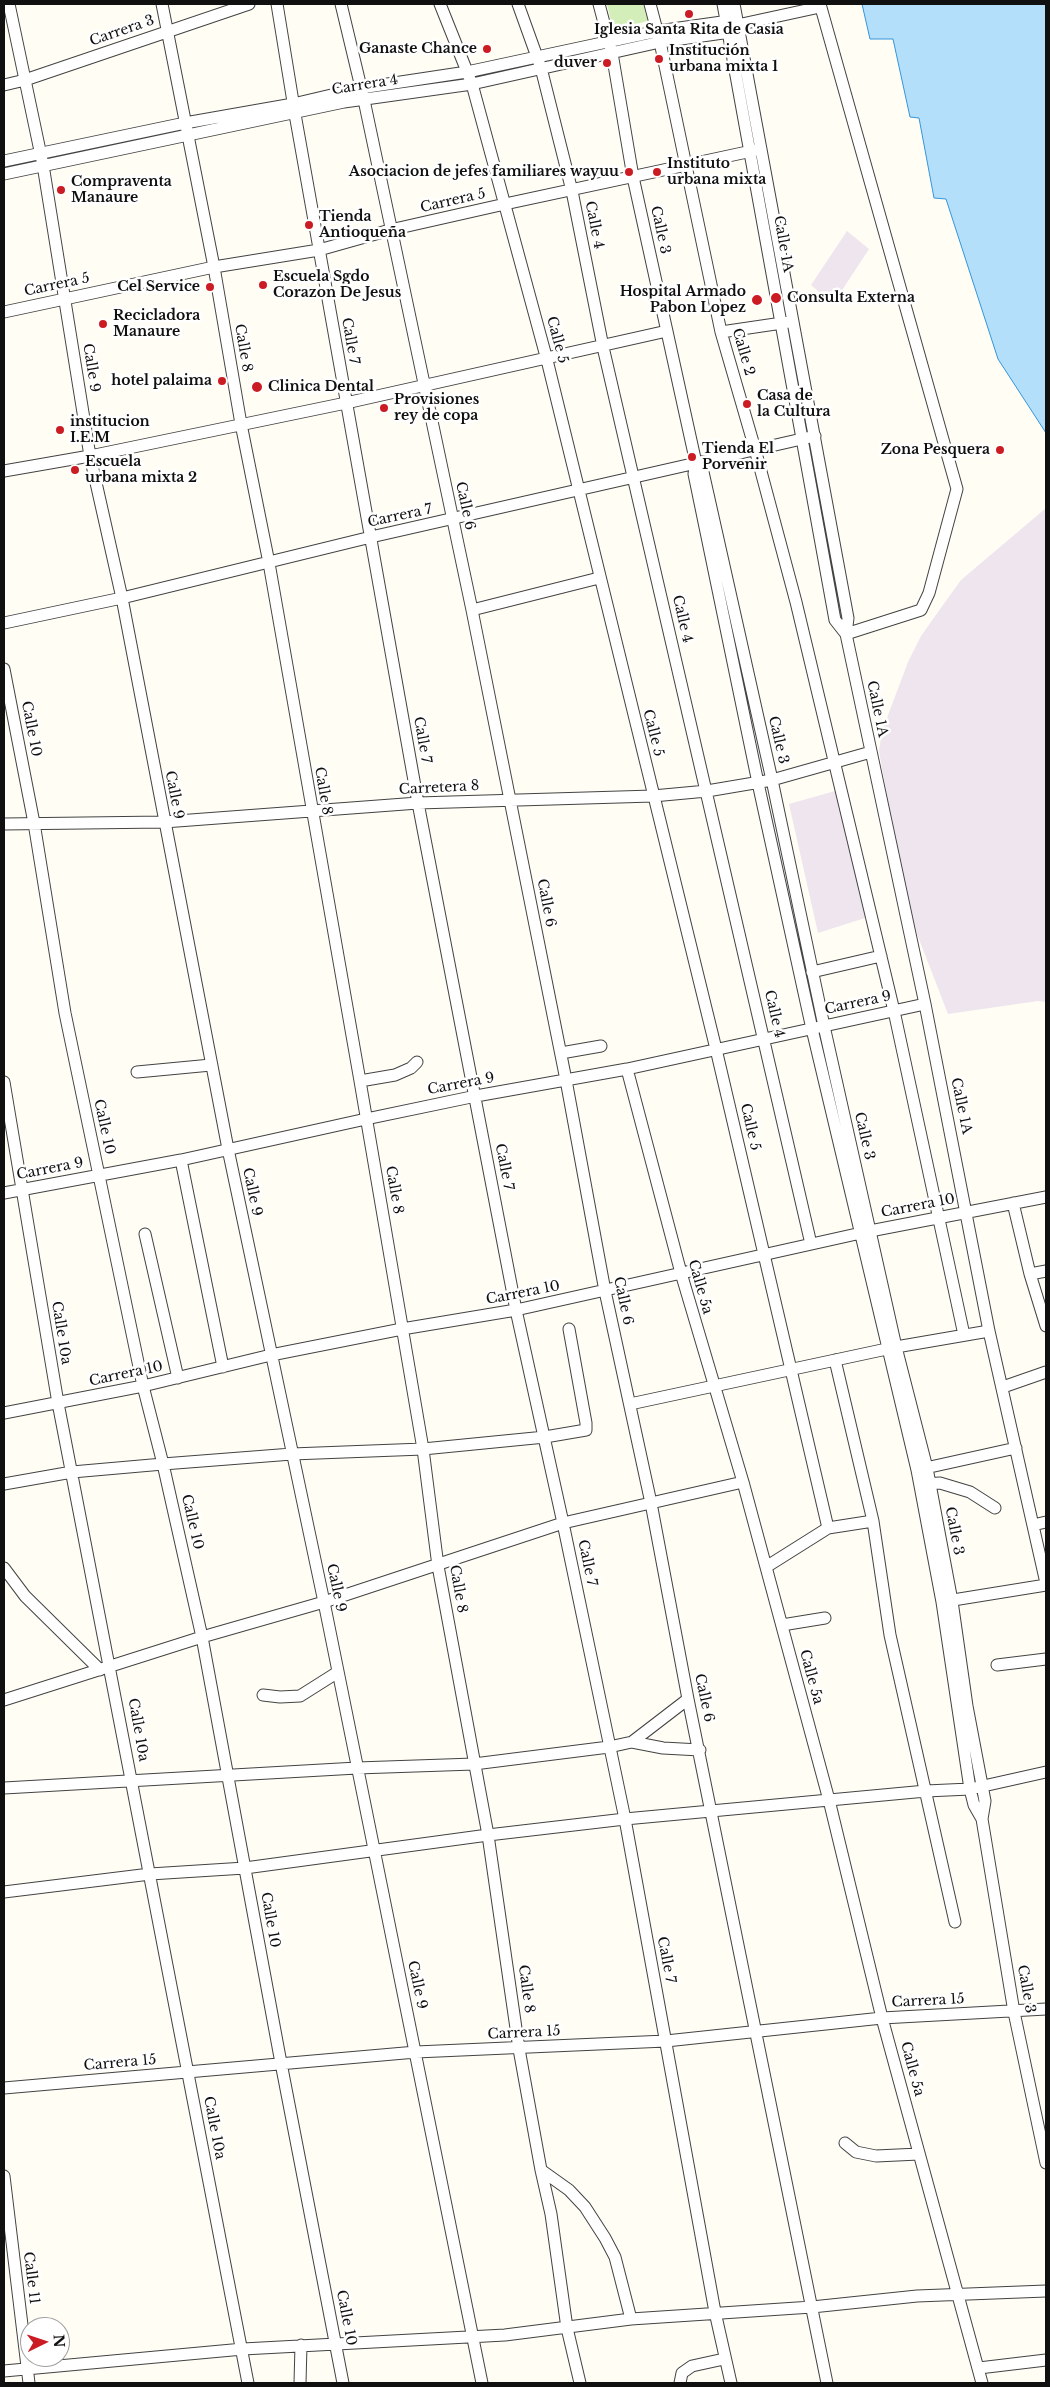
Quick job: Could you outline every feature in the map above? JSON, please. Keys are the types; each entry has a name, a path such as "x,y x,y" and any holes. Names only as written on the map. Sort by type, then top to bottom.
{"street":[{"name":"Calle 9","path":"9,4 41,160 90,456 122,598 211,1065 270,1356 324,1602 482,2383"},
{"name":"Calle 8","path":"162,4 214,267 241,424 269,563 423,1449 438,1566 488,1835 519,2049 551,2214 567,2328 580,2383"},
{"name":"Carrera 3","path":"4,85 25,80 249,4"},
{"name":"Calle 7","path":"277,4 294,109 418,803 516,1310 563,1523 624,1820 666,2041 714,2312 731,2383"},
{"name":"Calle 6","path":"341,4 364,100 423,386 472,610 561,1053 605,1291 651,1503 688,1699 700,1750 827,2383"},
{"name":"Calle 5","path":"440,4 472,84 547,360 716,1049 828,1528"},
{"name":"Calle 4","path":"518,4 541,68 572,191 603,347 811,1244"},
{"name":"Calle 3","path":"599,4 611,47 633,177 696,463 694,474 812,1029 865,1232 922,1469 947,1601 976,1787 985,1801 982,1819 1014,2012 1046,2163"},
{"name":"Calle 2","path":"650,4 658,31 721,332 756,449 882,956 964,1335"},
{"name":"Calle 1A","path":"724,4 733,26 788,322 815,436 848,618 846,634 925,1004 989,1331 1046,1584"},
{"name":"Calle 1A","path":"733,26 734,4"},
{"name":"Carrera 4","path":"4,161 41,160 187,135 294,109 361,88 467,72 537,57 723,33 733,26 820,5"},
{"path":"820,5 957,489 929,593 921,610 846,634"},
{"name":"Carrera 4","path":"4,174 41,160 184,123 472,84 541,68 658,31 722,22 733,26"},
{"name":"Carrera 5","path":"4,312 214,267 319,250 390,230 756,150"},
{"name":"Calle 1A","path":"788,322 802,438 835,620 846,634"},
{"path":"721,332 788,322"},
{"path":"4,471 90,456 346,403 547,360 667,331"},
{"name":"Carrera 7","path":"4,623 122,598 371,537 815,436"},
{"name":"Calle 3","path":"696,463 703,472 772,780 865,1232"},
{"path":"472,610 600,578"},
{"name":"Calle 10","path":"4,669 34,823 65,1014 143,1386 163,1464 202,1636 281,2063 343,2383"},
{"name":"Carretera 8","path":"4,824 164,822 418,803 653,796 707,791 772,780 871,752"},
{"path":"812,972 882,956"},
{"name":"Carrera 9","path":"4,1193 181,1160 476,1096 627,1069 925,1004"},
{"path":"561,1053 602,1046"},
{"path":"360,1081 395,1075 418,1062"},
{"path":"137,1072 211,1065"},
{"name":"Calle 5a","path":"627,1069 680,1273 743,1482 782,1625 829,1800 882,2018 982,2383"},
{"name":"Calle 10a","path":"4,1082 105,1669 131,1780 150,1874 243,2349 248,2383"},
{"path":"181,1160 223,1367"},
{"name":"Carrera 10","path":"4,1413 143,1386 270,1356 402,1329 516,1310 939,1216 1046,1197"},
{"path":"1013,1203 1030,1274 1046,1326"},
{"path":"145,1234 178,1378"},
{"path":"1030,1274 1046,1271"},
{"path":"4,1484 72,1472 292,1454 423,1449 544,1437 587,1428 569,1328"},
{"path":"630,1404 892,1348 989,1331"},
{"path":"835,1360 873,1521 890,1635 955,1922"},
{"path":"1003,1387 1046,1372"},
{"path":"922,1469 1016,1448"},
{"path":"4,1700 105,1669 202,1636 324,1602 438,1566 563,1523 743,1482"},
{"path":"925,1484 940,1483 970,1492 995,1508"},
{"path":"766,1567 828,1528 873,1521"},
{"path":"1033,1525 1046,1522"},
{"path":"4,1568 25,1596 105,1669"},
{"path":"947,1601 1046,1584"},
{"path":"782,1625 825,1618"},
{"path":"997,1665 1046,1659"},
{"path":"263,1695 280,1697 300,1696 338,1672"},
{"path":"632,1742 688,1699"},
{"path":"4,1788 357,1768 474,1764 609,1747 632,1742 663,1748 700,1750"},
{"path":"4,1892 150,1874 245,1868 488,1835 624,1820 976,1787 1046,1772"},
{"name":"Carrera 15","path":"4,2088 416,2052 519,2049 666,2041 882,2018 1046,2009"},
{"path":"845,2143 856,2152 876,2156 919,2154"},
{"path":"541,2170 568,2190 586,2207 605,2238 617,2264 631,2319"},
{"name":"Calle 11","path":"4,2176 29,2383"},
{"path":"4,2370 243,2349 471,2335 505,2335 631,2319 812,2307 917,2296 1046,2291"},
{"path":"300,2383 301,2345"},
{"path":"680,2383 682,2373 692,2366 724,2359"},
{"path":"979,2368 1046,2360"}],"shaded area":[{"path":"847,231 869,249 833,304 811,285"},
{"path":"1046,508 1046,1002 1038,1001 948,1014 917,934 900,870 879,751 882,731 908,662 921,636 961,580"},
{"path":"835,791 868,917 818,933 789,804"}],"green space":[{"path":"607,4 643,4 648,21 613,30"}],"water":[{"path":"862,4 1046,4 1046,433 998,359 946,199 934,198 919,118 910,117 893,39 870,39"}],"place":[{"name":"Iglesia Santa Rita de Casia","path":"689,14"},
{"name":"Ganaste Chance","path":"487,49"},
{"name":"Institución urbana mixta 1","path":"659,59"},
{"name":"duver","path":"607,63"},
{"name":"Asociacion de jefes familiares wayuu","path":"629,172"},
{"name":"Instituto urbana mixta","path":"657,172"},
{"name":"Compraventa Manaure","path":"61,190"},
{"name":"Tienda Antioqueña","path":"309,225"},
{"name":"Escuela Sgdo Corazon De Jesus","path":"263,285"},
{"name":"Cel Service","path":"210,287"},
{"name":"Consulta Externa","path":"776,298"},
{"name":"Hospital Armado Pabon Lopez","path":"757,300"},
{"name":"Recicladora Manaure","path":"103,324"},
{"name":"hotel palaima","path":"222,381"},
{"name":"Clinica Dental","path":"257,387"},
{"name":"Casa de la Cultura","path":"747,404"},
{"name":"Provisiones rey de copa","path":"384,408"},
{"name":"institucion I.E.M","path":"60,430"},
{"name":"Zona Pesquera","path":"1000,450"},
{"name":"Tienda El Porvenir","path":"692,457"},
{"name":"Escuela urbana mixta 2","path":"75,470"}]}
